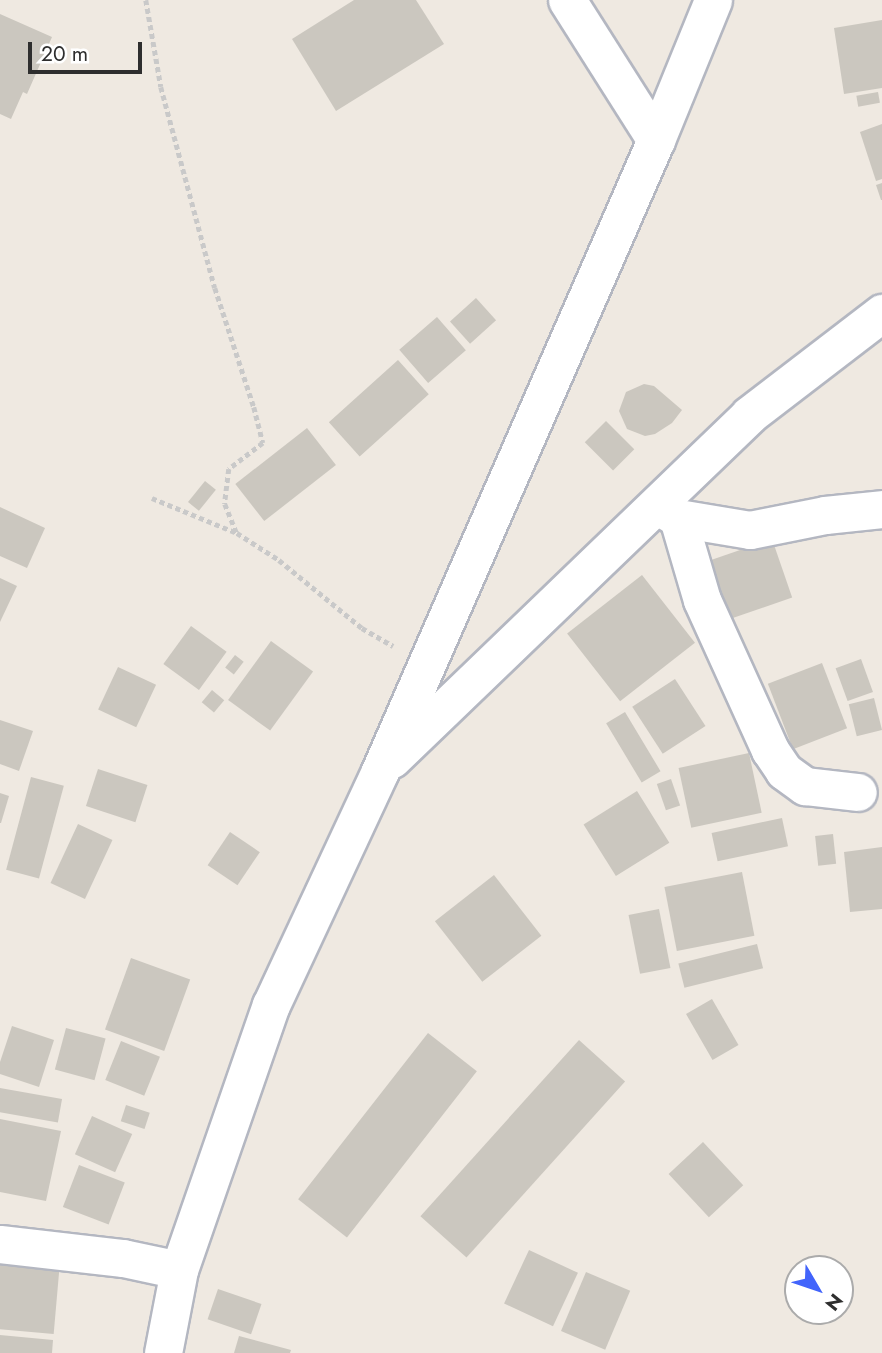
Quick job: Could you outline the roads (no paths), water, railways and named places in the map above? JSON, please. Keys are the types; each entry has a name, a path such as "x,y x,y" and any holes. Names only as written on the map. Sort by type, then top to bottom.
{"street":[{"path":"567,0 656,140"},
{"path":"163,1353 179,1270 271,1005 380,771 426,659 656,140 713,0"},
{"path":"380,771 666,511 749,415 882,313"},
{"path":"666,511 750,530 825,515 882,509"},
{"path":"666,511 702,600 777,761 784,771 805,786 858,792"},
{"path":"0,1244 123,1258 179,1270"}]}
